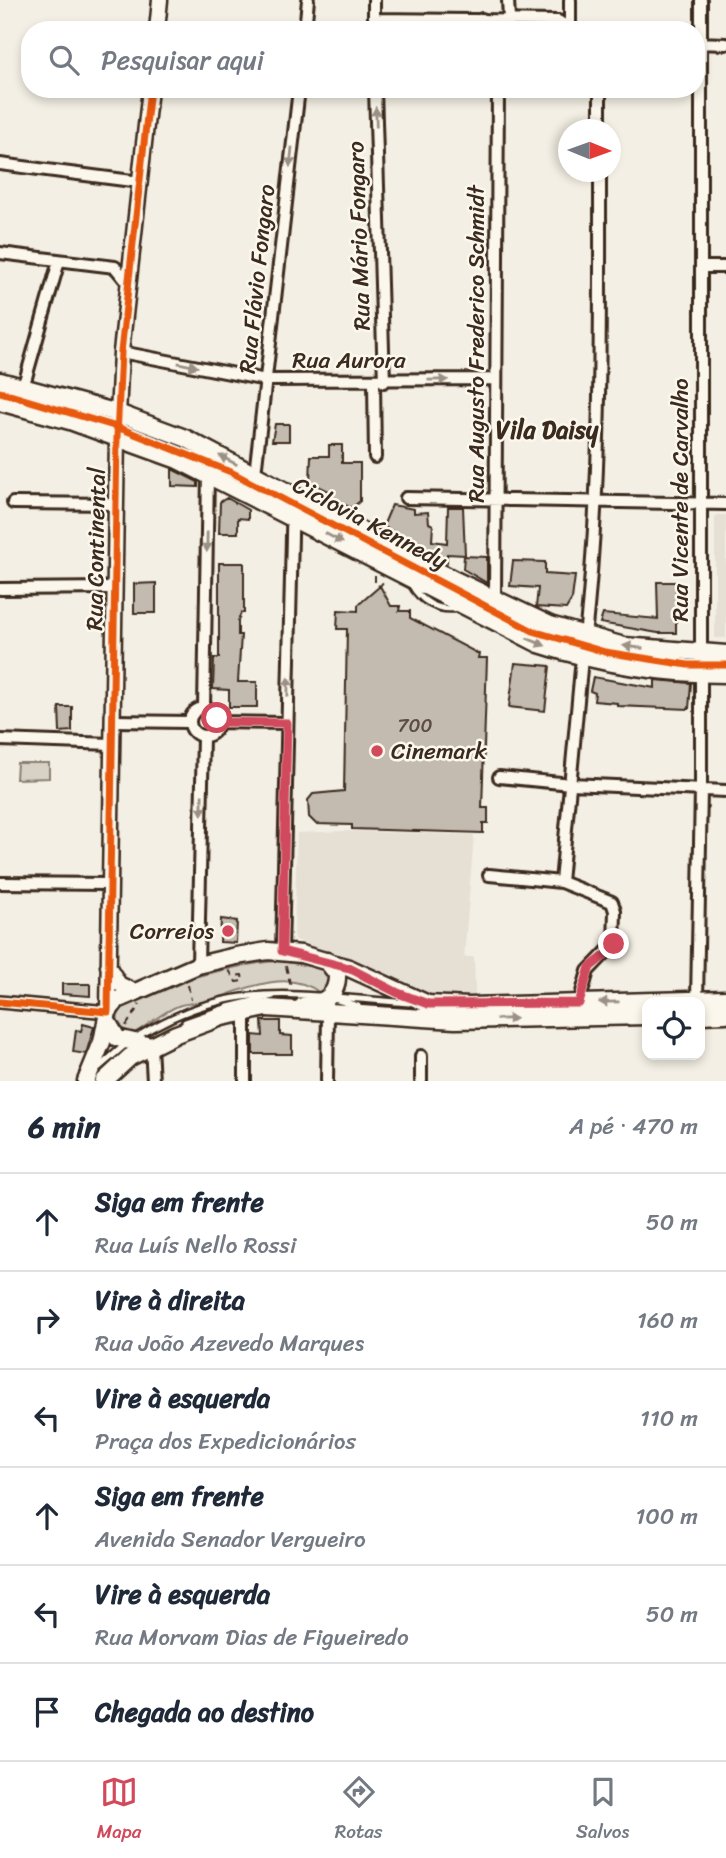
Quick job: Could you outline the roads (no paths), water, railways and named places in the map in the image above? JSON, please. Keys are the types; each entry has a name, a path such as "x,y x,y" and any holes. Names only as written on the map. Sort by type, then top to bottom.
{"main road":[{"path":"0,382 118,413 192,441 535,619 584,637 624,646 726,654"},
{"path":"0,402 117,437 208,474 529,640 582,658 701,674 726,674"},
{"path":"87,1080 107,1016 120,998 191,968 259,952 282,951 327,961 427,1011 642,1016"},
{"path":"104,1081 130,1058 204,1022 290,998 320,1003 330,997 337,987 337,974 327,961"},
{"path":"290,998 328,1014 579,1003 642,1006"},
{"path":"705,1006 726,999"},
{"path":"705,1009 726,1014"},
{"path":"107,1016 122,1040 151,1046"}],"street":[{"path":"158,21 160,0"},
{"path":"306,21 308,0"},
{"path":"374,0 374,21"},
{"path":"507,21 508,0"},
{"path":"570,0 570,21"},
{"name":"Rua Vicente de Carvalho","path":"700,21 701,0"},
{"path":"439,21 492,21"},
{"path":"705,43 726,44"},
{"name":"Rua Continental","path":"107,1016 118,413 121,352 149,98"},
{"name":"Rua Flávio Fongaro","path":"255,474 298,98"},
{"name":"Rua Mário Fongaro","path":"374,457 379,382 375,98"},
{"name":"Rua Augusto Frederico Schmidt","path":"495,599 498,98"},
{"path":"600,98 600,119"},
{"name":"Rua Vicente de Carvalho","path":"699,98 699,997"},
{"path":"0,164 140,182"},
{"path":"584,637 596,502 600,182"},
{"path":"0,253 115,267 131,255"},
{"path":"23,388 59,261"},
{"path":"115,267 128,283"},
{"path":"701,267 726,267"},
{"name":"Rua Aurora","path":"121,352 267,380 379,382 495,379"},
{"path":"204,708 208,474"},
{"path":"282,951 293,494"},
{"path":"407,498 726,504"},
{"path":"13,503 116,504"},
{"path":"0,589 115,589"},
{"path":"561,882 582,658"},
{"path":"204,708 212,711 218,722 215,731 203,737 195,734 189,722 195,711 204,708"},
{"path":"113,722 189,722"},
{"path":"218,722 287,723"},
{"path":"191,968 203,737"},
{"path":"0,740 112,744"},
{"path":"499,777 571,784 726,791"},
{"path":"489,875 561,882 609,900 615,911 614,944 607,954 590,967 579,1003"},
{"path":"0,883 108,884"},
{"path":"108,965 117,982 140,988"},
{"path":"0,1002 107,1016"},
{"path":"245,1011 245,1081"},
{"path":"327,1081 328,1014"},
{"path":"151,1046 153,1081"},
{"path":"421,1056 421,1081"}],"lane":[{"path":"87,1080 122,1040 193,1009 257,994 290,998"},
{"path":"330,997 427,1011"},
{"path":"330,997 352,1005 427,1011"},
{"path":"151,1046 162,1034 196,1018 228,1007 290,998"}],"place":[{"name":"Cinemark","path":"377,751"},
{"name":"Correios","path":"228,931"}],"district":[{"name":"Vila Daisy","path":"547,430"}]}
